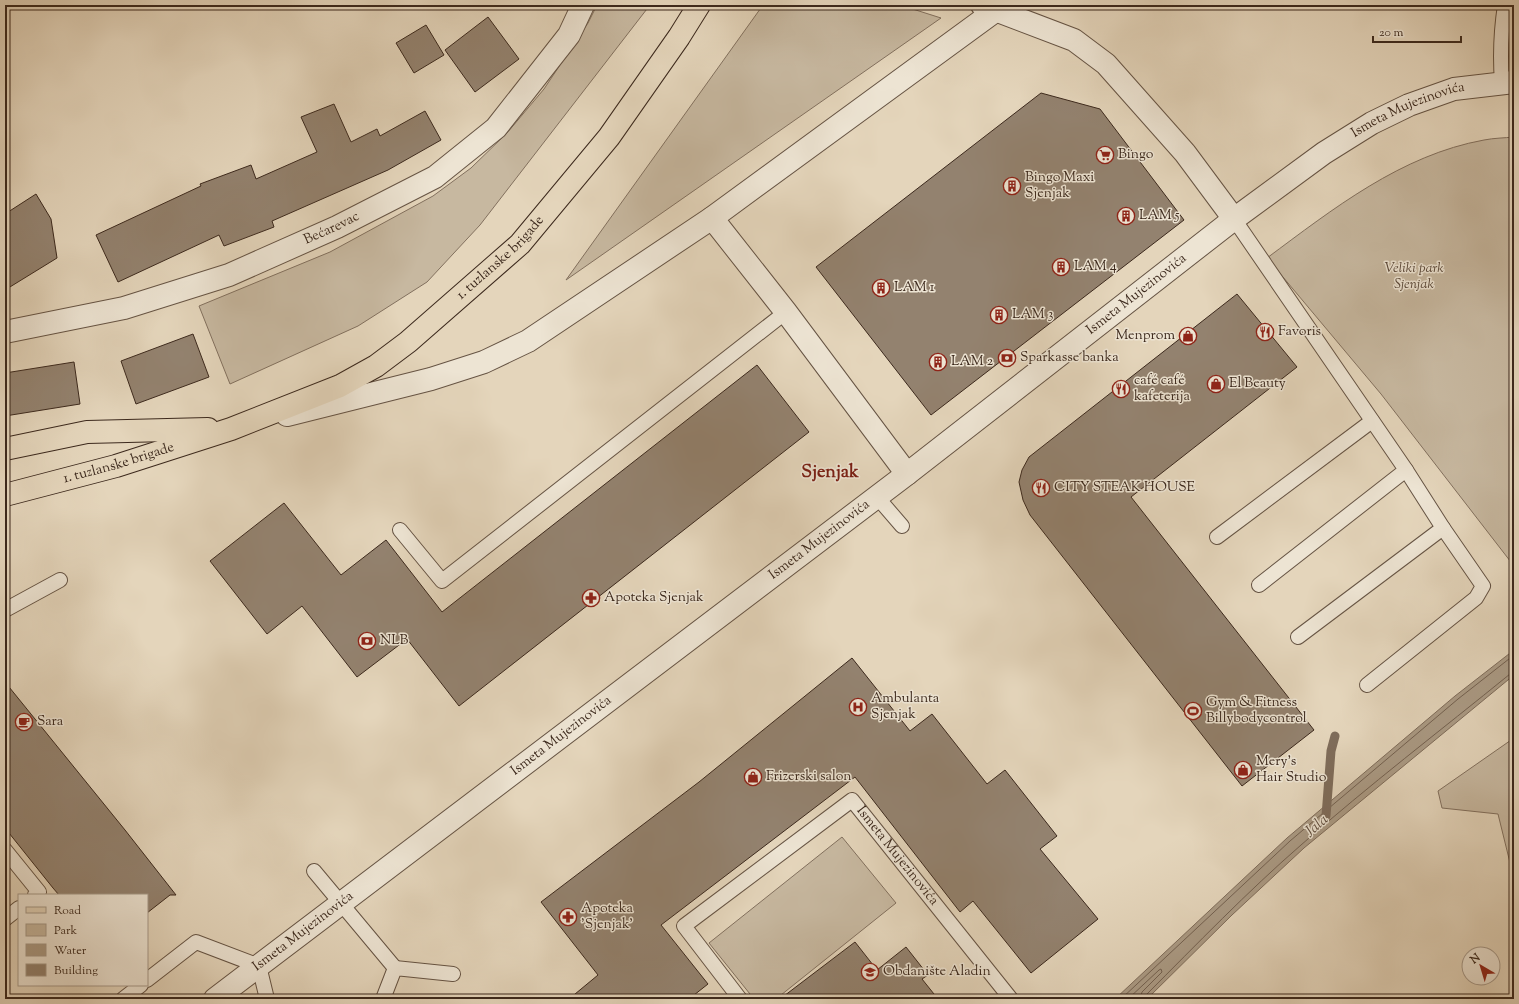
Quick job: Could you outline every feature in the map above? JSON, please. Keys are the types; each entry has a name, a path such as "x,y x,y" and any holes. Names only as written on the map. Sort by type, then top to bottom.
{"main road":[{"name":"1. tuzlanske brigade","path":"5,495 116,466 231,429 340,386 376,366 408,342 520,244 609,136 680,37 700,5"},
{"name":"1. tuzlanske brigade","path":"5,449 87,432 231,429"}],"street":[{"name":"Bećarevac","path":"5,332 124,308 229,275 337,227 434,177 496,128 568,35 583,5"},
{"path":"231,429 431,379 484,362 528,341 712,218 988,8 1074,40 1106,64 1185,153 1234,219"},
{"name":"Ismeta Mujezinovića","path":"216,999 877,497 1234,219 1324,153 1372,123 1409,105 1454,89 1508,82"},
{"path":"712,218 786,312 907,474"}],"lane":[{"path":"1505,5 1501,28 1500,62 1508,82"},
{"path":"1234,219 1406,470 1482,586 1476,598 1367,685"},
{"path":"400,530 442,581 786,312"},
{"path":"1217,537 1372,421"},
{"path":"1259,585 1406,470"},
{"path":"877,497 902,526"},
{"path":"1298,637 1443,528"},
{"path":"5,610 60,580"},
{"name":"Ismeta Mujezinovića","path":"740,999 684,926 852,800 1011,999"},
{"path":"5,850 39,892 36,894"},
{"path":"314,871 395,968 453,974"},
{"path":"5,919 18,909"},
{"path":"148,979 196,942 259,966 267,999"},
{"path":"383,999 395,968"},
{"path":"123,999 140,986"}],"green space":[{"path":"597,5 650,5 480,225 427,282 358,326 230,384 199,306 330,252 433,196 471,168 507,133 544,89 588,23"},
{"path":"763,5 900,5 941,18 566,280"},
{"name":"Veliki park Sjenjak","path":"1514,137 1514,566 1381,394 1267,258 1343,203 1396,171 1424,158 1454,147 1488,139"},
{"path":"1514,738 1514,879 1498,814 1442,808 1438,791"},
{"path":"842,837 896,903 776,999 754,999 709,943"}],"water":[{"name":"Jala","path":"1514,650 1514,675 1304,848 1232,915 1147,999 1115,999 1287,838 1455,696"}],"building":[{"path":"488,17 519,59 475,92 445,50"},
{"path":"426,25 444,55 414,73 396,43"},
{"path":"1041,93 1100,109 1184,220 931,415 816,267"},
{"path":"334,104 351,142 377,129 380,136 425,111 441,140 388,170 272,221 274,227 224,246 219,235 118,282 96,235 201,186 200,184 251,165 256,179 317,152 301,117"},
{"path":"36,194 51,219 57,258 5,290 5,214"},
{"path":"1237,294 1297,367 1131,497 1314,730 1242,786 1030,515 1023,500 1019,482 1022,470 1029,457"},
{"path":"193,334 209,377 136,404 121,361"},
{"path":"74,362 80,404 5,416 5,373"},
{"path":"757,365 809,432 459,706 407,639 357,677 302,606 267,634 210,561 284,503 341,575 386,540 442,612"},
{"path":"852,658 910,731 932,714 987,784 1005,770 1057,836 1040,849 1098,919 1031,973 973,901 960,912 855,777 661,925 708,984 689,999 569,999 598,975 541,902 699,782"},
{"path":"5,682 176,895 170,895 148,912 148,894 58,894 5,828"},
{"name":"Obdanište Aladin","path":"855,942 877,970 906,947 928,975 922,979 938,999 780,999"}],"waterway":[{"name":"Jala","path":"1326,816 1331,751 1335,736"}],"place":[{"name":"Bingo","path":"1105,155"},
{"name":"Bingo Maxi Sjenjak","path":"1012,186"},
{"name":"LAM 5","path":"1126,216"},
{"name":"LAM 4","path":"1061,267"},
{"name":"LAM 1","path":"881,288"},
{"name":"LAM 3","path":"999,315"},
{"name":"Favoris","path":"1265,332"},
{"name":"Menprom","path":"1188,336"},
{"name":"Sparkasse banka","path":"1007,358"},
{"name":"LAM 2","path":"938,362"},
{"name":"El Beauty","path":"1216,384"},
{"name":"café café kafeterija","path":"1121,389"},
{"name":"CITY STEAK HOUSE","path":"1041,488"},
{"name":"Apoteka Sjenjak","path":"591,598"},
{"name":"NLB","path":"367,641"},
{"name":"Ambulanta Sjenjak","path":"858,707"},
{"name":"Gym & Fitness Billybodycontrol","path":"1193,711"},
{"name":"Sara","path":"24,722"},
{"name":"Mery's Hair Studio","path":"1243,770"},
{"name":"Frizerski salon","path":"753,777"},
{"name":"Apoteka 'Sjenjak'","path":"568,917"},
{"name":"Obdanište Aladin","path":"870,972"}],"district":[{"name":"Sjenjak","path":"830,473"}]}
